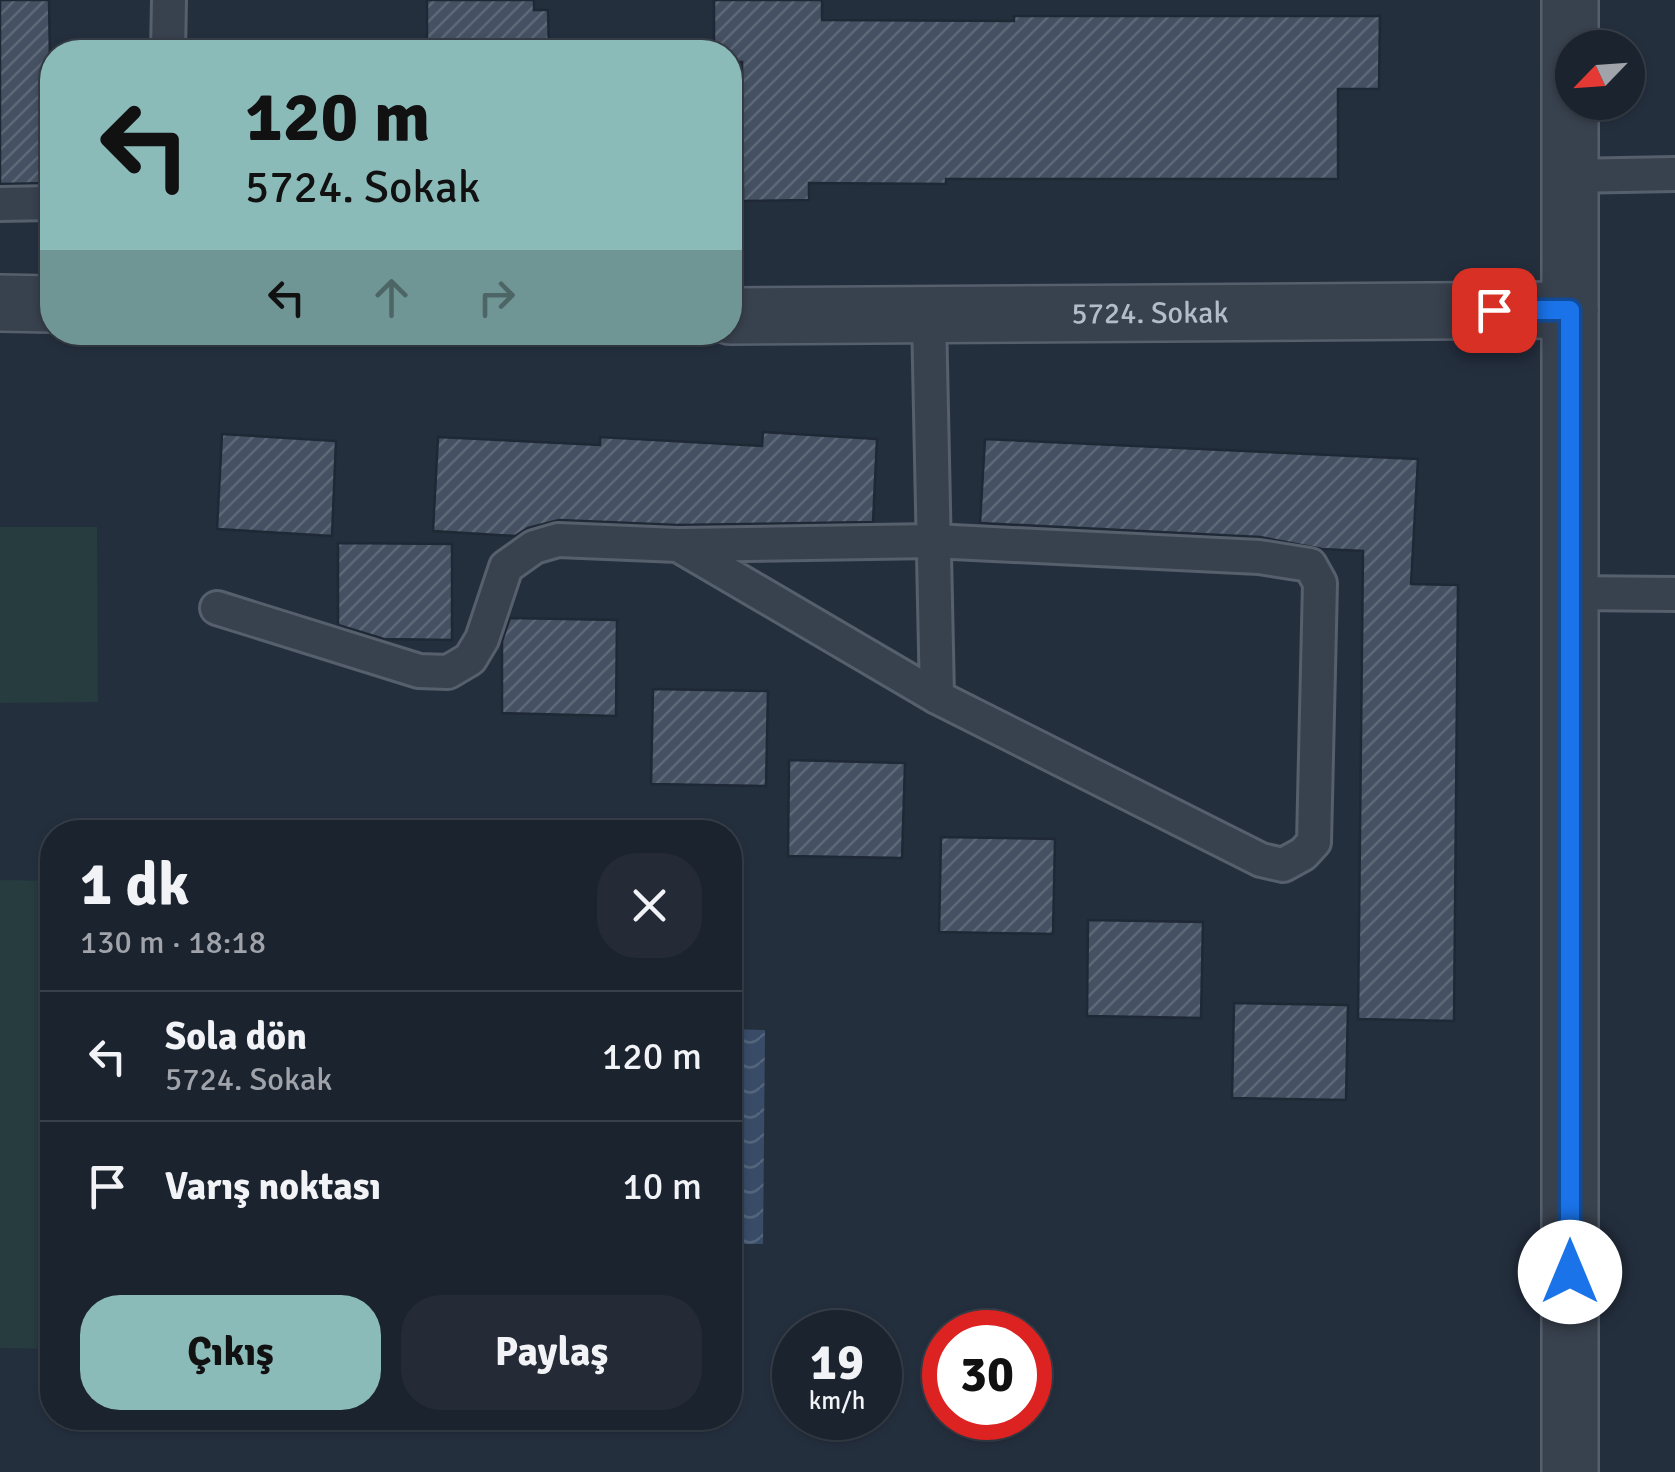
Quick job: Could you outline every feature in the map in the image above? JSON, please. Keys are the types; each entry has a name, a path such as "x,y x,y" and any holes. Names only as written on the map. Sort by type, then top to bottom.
{"street":[{"path":"1570,0 1570,1472"},
{"path":"0,304 40,304"},
{"name":"5724. Sokak","path":"742,316 1570,310"}],"lane":[{"path":"168,40 169,0"},
{"path":"1569,176 1675,174"},
{"path":"0,204 40,203"},
{"path":"929,316 937,697"},
{"path":"217,608 419,671 448,672 470,659 482,639 506,566 534,547 558,540 678,545 933,541 1259,557 1310,565 1320,584 1314,842 1303,854 1283,865 1261,860 937,697 678,545"},
{"path":"1570,593 1675,594"}],"green space":[{"path":"0,527 97,527 98,702 0,703"},
{"path":"0,880 40,881 40,1349 0,1348"}],"water":[{"path":"742,1029 765,1030 763,1244 742,1244"}],"building":[{"path":"0,0 49,0 50,40 40,40 40,183 0,184"},
{"path":"427,0 534,0 534,10 548,10 549,40 427,40"},
{"path":"714,0 822,0 822,20 1380,16 1379,89 1338,89 1338,179 809,183 809,200 743,201 742,40 714,40"},
{"path":"763,432 877,439 873,522 678,525 559,520 528,528 515,536 433,531 438,437 600,445 600,437 762,446"},
{"path":"222,434 336,441 332,536 217,529"},
{"path":"985,439 1418,459 1411,584 1458,585 1454,1021 1358,1019 1363,551 1322,549 1260,537 980,523"},
{"path":"338,543 452,544 452,640 384,639 338,625"},
{"path":"510,618 617,620 616,716 502,713 502,641"},
{"path":"653,689 768,691 766,786 651,784"},
{"path":"789,760 905,763 902,858 788,856"},
{"path":"941,837 1055,839 1053,934 939,932"},
{"path":"1088,920 1203,922 1201,1018 1087,1016"},
{"path":"1234,1003 1348,1005 1346,1100 1232,1098"}],"route":[{"path":"1494,310 1570,310 1570,1272"}]}
